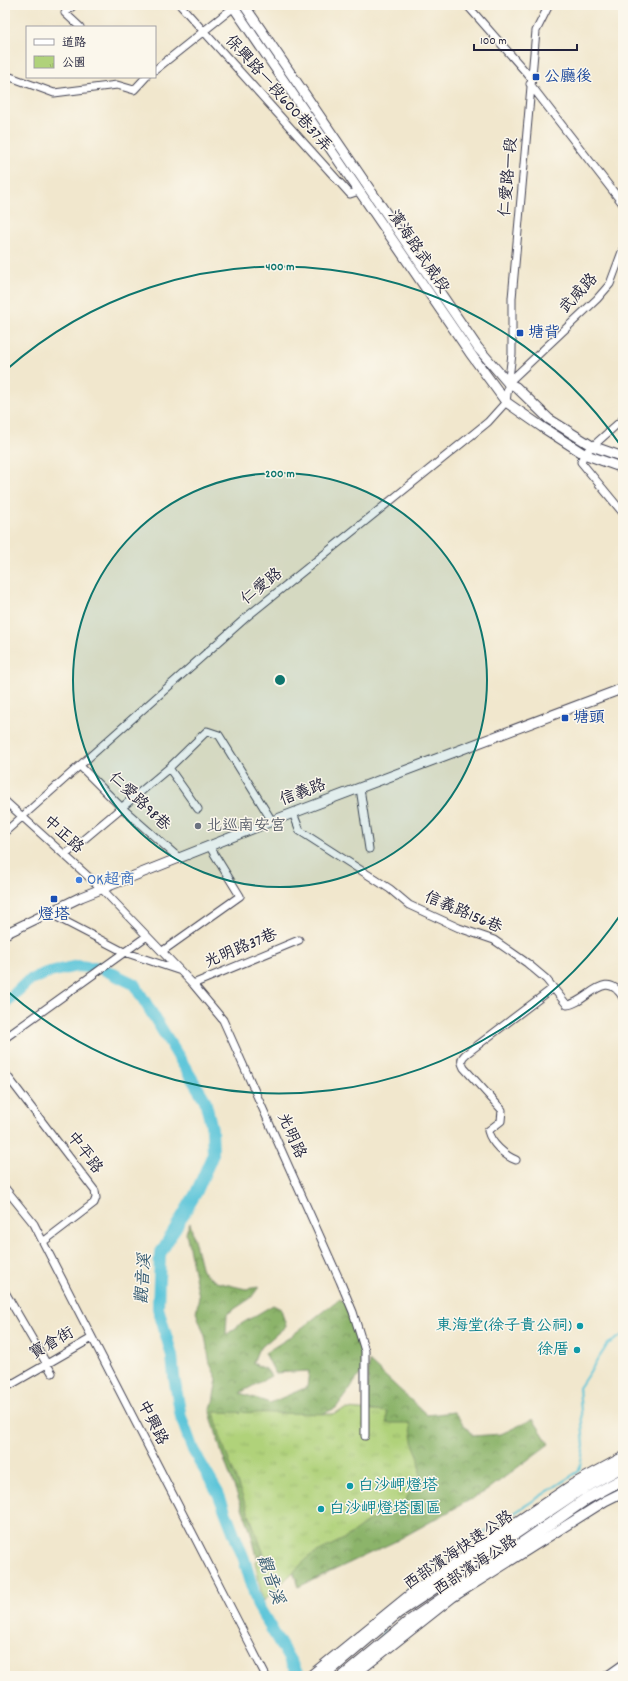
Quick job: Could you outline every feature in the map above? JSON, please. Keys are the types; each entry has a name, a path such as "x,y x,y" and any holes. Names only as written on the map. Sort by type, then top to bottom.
{"highway":[{"name":"西部濱海快速公路","path":"322,1676 397,1612 495,1541 623,1466"},
{"name":"西部濱海快速公路","path":"344,1676 410,1621 511,1556 586,1499 623,1479"}],"main road":[{"name":"濱海路武威段","path":"244,5 478,348 508,383 516,387 550,419 592,446 623,457"},
{"name":"濱海路武威段","path":"233,6 470,353 506,402 584,454 623,468"},
{"name":"信義路","path":"5,934 102,889 272,821 621,690"},
{"name":"西部濱海公路","path":"310,1676 418,1588 495,1541 573,1484 623,1457"},
{"name":"西部濱海公路","path":"353,1676 453,1597 511,1556 623,1492"}],"street":[{"path":"74,5 65,13 79,26"},
{"name":"保興路一段600巷37弄","path":"180,5 350,194 359,191"},
{"path":"467,5 531,81 623,204"},
{"name":"仁愛路一段","path":"508,383 512,354 512,298 536,31 549,5"},
{"path":"156,69 233,6"},
{"path":"5,75 54,93 118,85 134,90 140,79"},
{"name":"武威路","path":"508,383 597,299 610,284 623,249"},
{"path":"506,402 508,383"},
{"name":"仁愛路","path":"5,832 249,615 488,422 506,402"},
{"path":"623,419 584,454 581,462 623,513"},
{"path":"65,855 169,768 207,731 219,735 272,821"},
{"name":"仁愛路98巷","path":"80,766 122,808 180,859"},
{"path":"169,768 198,809"},
{"path":"360,788 369,849"},
{"name":"中正路","path":"5,801 102,889"},
{"name":"信義路156巷","path":"293,813 300,831 390,889 409,905 459,928 494,940 527,963 546,979 567,1005 574,1003 599,986 606,985 619,991 623,998"},
{"path":"164,950 240,896 210,847"},
{"name":"光明路","path":"102,889 193,984 223,1020 353,1312 365,1351 365,1436"},
{"path":"49,913 124,952 179,971"},
{"path":"5,1038 148,936"},
{"name":"光明路37巷","path":"193,984 299,940"},
{"path":"516,1160 508,1157 489,1136 488,1131 501,1121 502,1110 461,1063 466,1054 554,988"},
{"name":"中平路","path":"5,1072 95,1190 96,1198 94,1203 43,1242"},
{"name":"中興路","path":"5,1188 34,1224 266,1676"},
{"path":"5,1292 52,1373"},
{"name":"寶倉街","path":"5,1388 92,1338"},
{"path":"606,1676 623,1664"}],"green space":[{"path":"190,1223 202,1271 216,1282 246,1289 259,1287 251,1298 227,1314 226,1335 241,1324 273,1305 281,1309 286,1326 258,1350 253,1363 267,1370 271,1376 240,1393 270,1403 307,1387 309,1371 275,1373 265,1353 290,1337 339,1299 345,1303 361,1351 361,1373 336,1408 286,1429 281,1546 257,1557 250,1529 222,1454 210,1412 217,1379 210,1364 205,1336 196,1312 199,1297 186,1232"},
{"path":"369,1361 427,1415 454,1412 473,1436 501,1434 533,1419 549,1444 486,1491 394,1542 298,1587 292,1566 402,1426 383,1422 384,1414 367,1409"},
{"name":"白沙岬燈塔園區","path":"346,1409 387,1412 387,1423 410,1423 414,1446 419,1458 420,1476 402,1505 370,1520 346,1538 311,1555 263,1601 255,1561 265,1557 221,1439 214,1412 332,1414"}],"waterway":[{"name":"觀音溪","path":"5,1003 28,981 46,973 77,966 101,968 134,984 205,1100 212,1129 213,1154 196,1193 160,1254 158,1308 172,1356 181,1417 193,1450 218,1493 244,1559 258,1606 299,1676"},
{"path":"408,1591 417,1576 579,1471 584,1446 579,1388 608,1344 623,1335"},
{"path":"377,1643 384,1631"}],"place":[{"name":"公廳後","path":"536,77"},
{"name":"塘背","path":"520,333"},
{"name":"塘頭","path":"565,718"},
{"name":"北巡南安宮","path":"198,826"},
{"name":"OK超商","path":"79,880"},
{"name":"燈塔","path":"54,899"},
{"name":"東海堂(徐子貴公祠)","path":"580,1326"},
{"name":"徐厝","path":"577,1350"},
{"name":"白沙岬燈塔","path":"350,1486"},
{"name":"白沙岬燈塔園區","path":"321,1509"}]}
